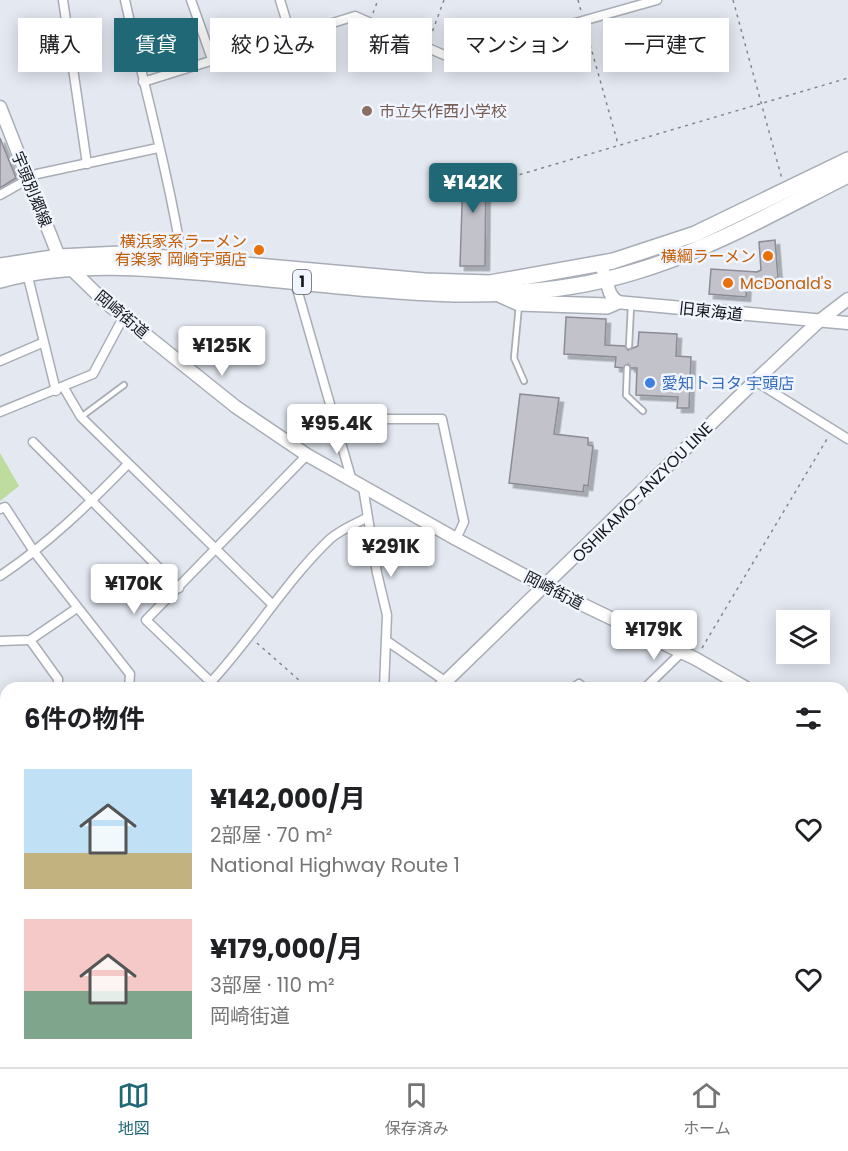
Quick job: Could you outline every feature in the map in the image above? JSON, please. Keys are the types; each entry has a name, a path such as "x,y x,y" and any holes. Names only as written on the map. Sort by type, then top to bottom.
{"highway":[{"name":"1","path":"0,266 59,257 120,254 425,281 490,283 601,264 695,234 848,160"},
{"name":"1","path":"0,280 27,273 70,268 184,271 414,291 496,293 605,279 658,264 735,233 848,175"},
{"path":"496,293 519,303 607,306 624,302"}],"street":[{"path":"63,0 87,164"},
{"path":"125,0 158,148 172,195 182,258"},
{"path":"191,0 210,54"},
{"path":"280,0 286,18"},
{"path":"591,18 657,0"},
{"path":"143,82 210,63"},
{"name":"宇頭別郷線","path":"0,107 59,257 70,268"},
{"path":"0,195 37,174 158,148"},
{"path":"601,264 605,279 624,302"},
{"name":"岡崎街道","path":"70,268 124,316 236,407 307,455 546,587 696,659 736,682"},
{"path":"27,273 42,343 60,389 81,417 272,604"},
{"path":"296,282 308,332 366,518 387,615 384,682"},
{"name":"OSHIKAMO-ANZYOU LINE","path":"451,682 755,381 818,322 848,299"},
{"name":"旧東海道","path":"624,302 818,322 848,323"},
{"path":"0,412 93,375 124,316"},
{"path":"0,362 42,343"},
{"path":"755,381 848,439"},
{"path":"339,428 361,419 442,419 464,522 456,539"},
{"path":"33,442 179,588"},
{"path":"211,682 146,620 307,455"},
{"path":"0,576 35,553 92,501 128,464"},
{"path":"0,509 5,507 35,553 130,674 129,682"},
{"path":"216,682 272,604 332,538 366,518"},
{"path":"0,641 30,640 77,608"},
{"path":"30,640 58,682"},
{"path":"387,641 442,682"},
{"path":"651,682 681,653"}],"lane":[{"path":"624,302 629,346"},
{"path":"519,303 514,358 524,381"},
{"path":"627,368 626,395 643,411"},
{"path":"81,417 124,385"}],"path":[{"path":"371,18 378,0"},
{"path":"432,33 444,0"},
{"path":"578,0 583,18"},
{"path":"733,0 786,191"},
{"path":"591,46 618,144"},
{"path":"498,181 848,78"},
{"path":"696,659 832,430"},
{"path":"249,635 301,682"}],"green space":[{"path":"0,453 19,486 0,501"}],"building":[{"path":"0,138 16,178 0,188"},
{"path":"486,164 485,266 460,266 463,175 450,175 450,165"},
{"path":"775,240 778,278 747,281 746,297 709,294 711,269 757,272 761,270 759,242"},
{"path":"566,317 606,319 605,345 625,346 628,350 638,346 639,332 677,334 676,356 691,357 689,408 677,408 678,397 636,395 637,368 631,368 628,364 623,368 615,367 616,357 564,354"},
{"path":"520,394 559,398 554,434 588,438 588,445 593,446 588,486 584,485 583,492 509,483"}],"place":[{"name":"市立矢作西小学校","path":"367,111"},
{"name":"横浜家系ラーメン 有楽家 岡崎宇頭店","path":"259,250"},
{"name":"横綱ラーメン","path":"768,256"},
{"name":"McDonald's","path":"728,283"},
{"name":"愛知トヨタ 宇頭店","path":"650,383"}]}
